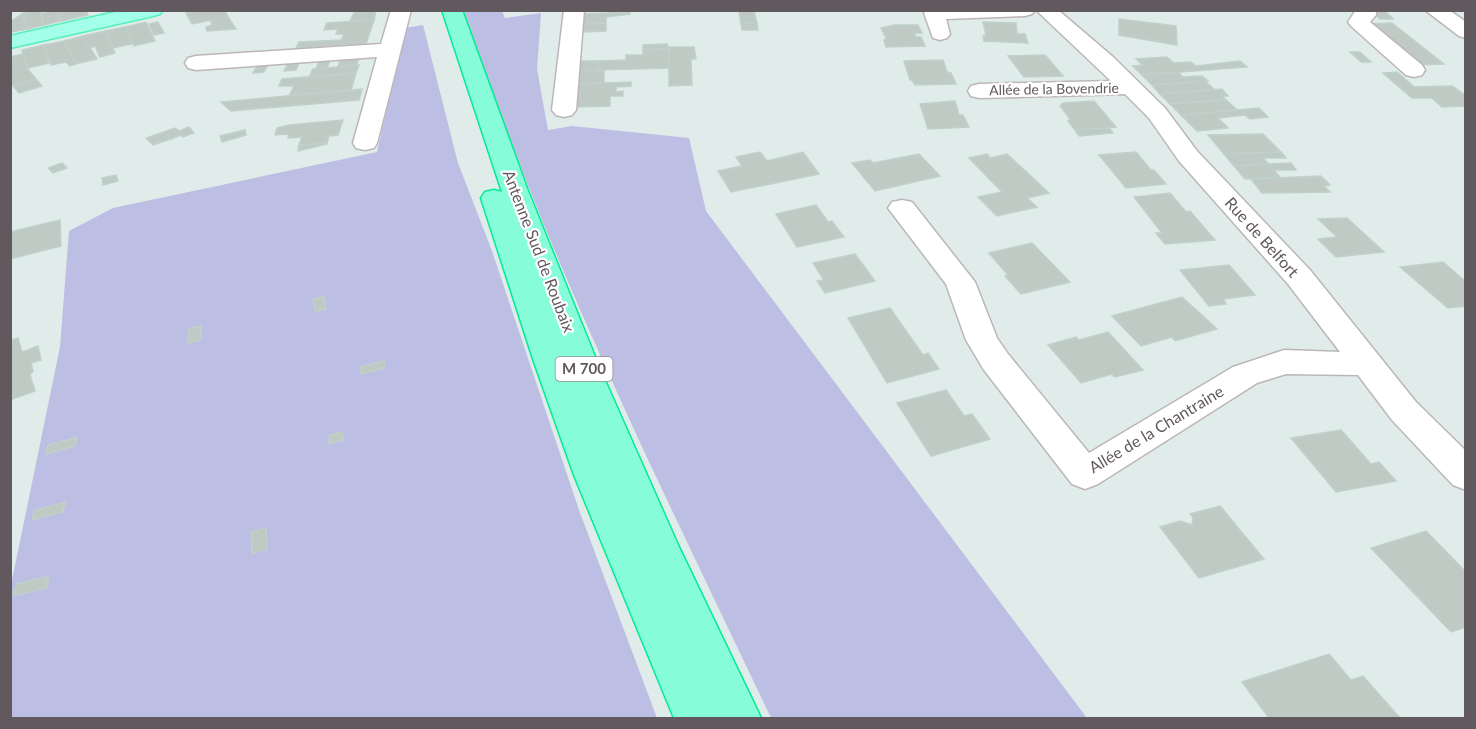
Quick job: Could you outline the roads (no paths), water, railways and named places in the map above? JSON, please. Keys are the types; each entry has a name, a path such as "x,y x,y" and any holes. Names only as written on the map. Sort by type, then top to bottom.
{"highway":[{"name":"Antenne Sud de Roubaix","path":"434,10 484,169 565,401 593,475 698,718"},
{"name":"Antenne Sud de Roubaix","path":"452,10 494,136 528,228 615,446 686,612 738,718"}],"main road":[{"path":"10,42 153,10"}],"street":[{"path":"365,143 401,10"},
{"path":"564,110 574,10"},
{"path":"940,34 934,13 1025,10"},
{"name":"Rue de Belfort","path":"1046,10 1157,113 1188,156 1299,277 1404,411 1466,475"},
{"path":"1366,10 1366,15 1358,22 1414,70"},
{"path":"1435,10 1466,32"},
{"path":"196,63 391,50"},
{"name":"Allée de la Bovendrie","path":"979,91 1130,87"},
{"name":"Allée de la Chantraine","path":"902,208 960,282 982,340 996,362 1085,474 1245,375 1264,367 1284,362 1366,364"}]}
